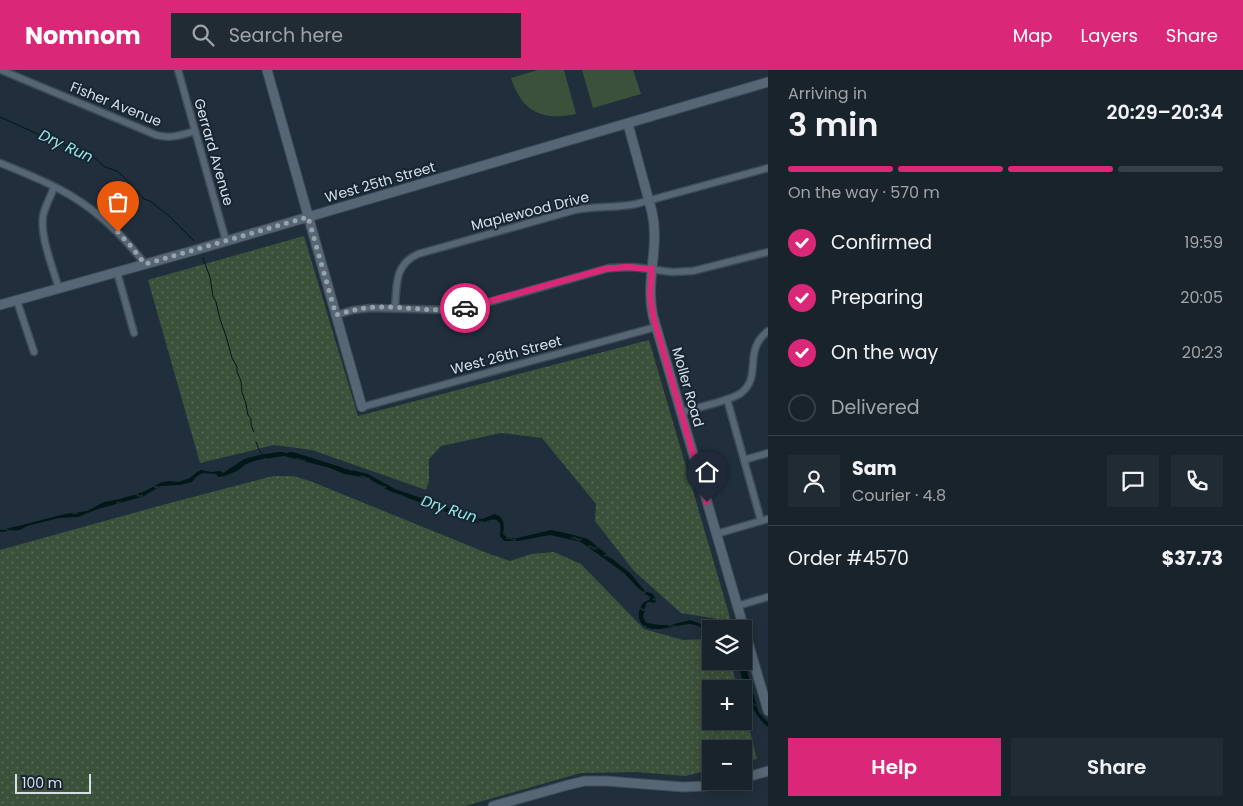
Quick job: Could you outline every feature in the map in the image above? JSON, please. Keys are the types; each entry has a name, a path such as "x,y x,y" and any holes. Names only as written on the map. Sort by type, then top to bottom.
{"street":[{"name":"Gerrard Avenue","path":"178,70 226,241"},
{"path":"267,70 362,407"},
{"name":"Fisher Avenue","path":"1,71 156,135 170,137 195,131"},
{"name":"West 25th Street","path":"0,306 768,82"},
{"name":"Moller Road","path":"628,124 654,219 655,234 650,295 652,312 768,711"},
{"path":"0,163 54,187 85,205 129,244 145,264"},
{"name":"Maplewood Drive","path":"395,308 399,272 406,261 418,254 577,210 591,207 624,206 649,201 768,168"},
{"path":"54,187 45,211 42,228 59,289"},
{"path":"336,315 369,308 461,309 605,269 626,267 679,272 693,271 768,252"},
{"path":"117,272 134,333"},
{"path":"17,300 34,352"},
{"name":"West 26th Street","path":"362,407 656,327"},
{"path":"681,412 727,400 738,395 748,385 753,374 755,349 761,338 768,332"},
{"path":"716,534 764,520 727,400"},
{"path":"744,460 768,453"},
{"path":"737,606 768,597"},
{"path":"752,776 768,771"},
{"path":"493,806 513,803 577,782 606,781 677,787 702,786"}],"green space":[{"path":"538,70 564,70 576,114 564,116 543,115 527,106 521,99 511,78"},
{"path":"582,70 633,70 641,94 593,108"},
{"path":"304,236 358,416 649,340 731,620 681,613 634,571 595,521 596,504 542,438 501,433 441,446 429,459 429,481 426,490 312,450 274,445 200,463 148,280"},
{"path":"273,476 293,476 310,481 510,561 531,554 554,552 581,564 644,629 683,640 702,639 702,670 733,670 735,680 702,680 702,730 750,730 757,759 752,760 752,740 702,740 702,772 685,776 637,772 581,773 465,806 0,806 0,550"}],"water":[{"name":"Dry Run","path":"293,452 368,474 395,489 476,519 482,519 495,514 498,515 504,525 503,534 508,538 517,538 551,530 588,539 630,573 645,591 653,594 656,599 655,603 648,602 646,604 643,617 647,623 670,625 690,620 702,624 702,628 689,624 661,629 647,628 642,624 639,614 643,603 650,599 650,597 641,591 624,573 581,542 550,535 518,541 504,541 500,536 500,524 496,520 481,523 473,522 392,492 368,478 344,474 330,468 284,456 246,464 237,471 225,476 218,477 216,474 208,473 197,476 192,482 161,486 142,497 98,509 78,517 59,518 27,526 20,530 0,532 0,530 65,514 87,511 104,502 143,492 162,482 178,482 190,478 201,470 220,471 223,473 244,459 259,455"},
{"path":"740,670 747,670 750,680 742,679"},
{"path":"752,689 758,711 768,722 768,727 752,707"}],"waterway":[{"name":"Dry Run","path":"0,117 60,144 90,154 105,167 117,171 144,199 150,201 169,216 194,241"},
{"name":"Dry Run","path":"203,258 232,358 237,367 248,415 254,432"},
{"path":"256,442 263,455"}],"way so far":[{"path":"118,232 145,264 308,217 336,315 353,310 372,308 438,310 465,308"}],"route":[{"path":"465,308 605,269 626,267 652,269 650,295 653,316 707,502"}]}
